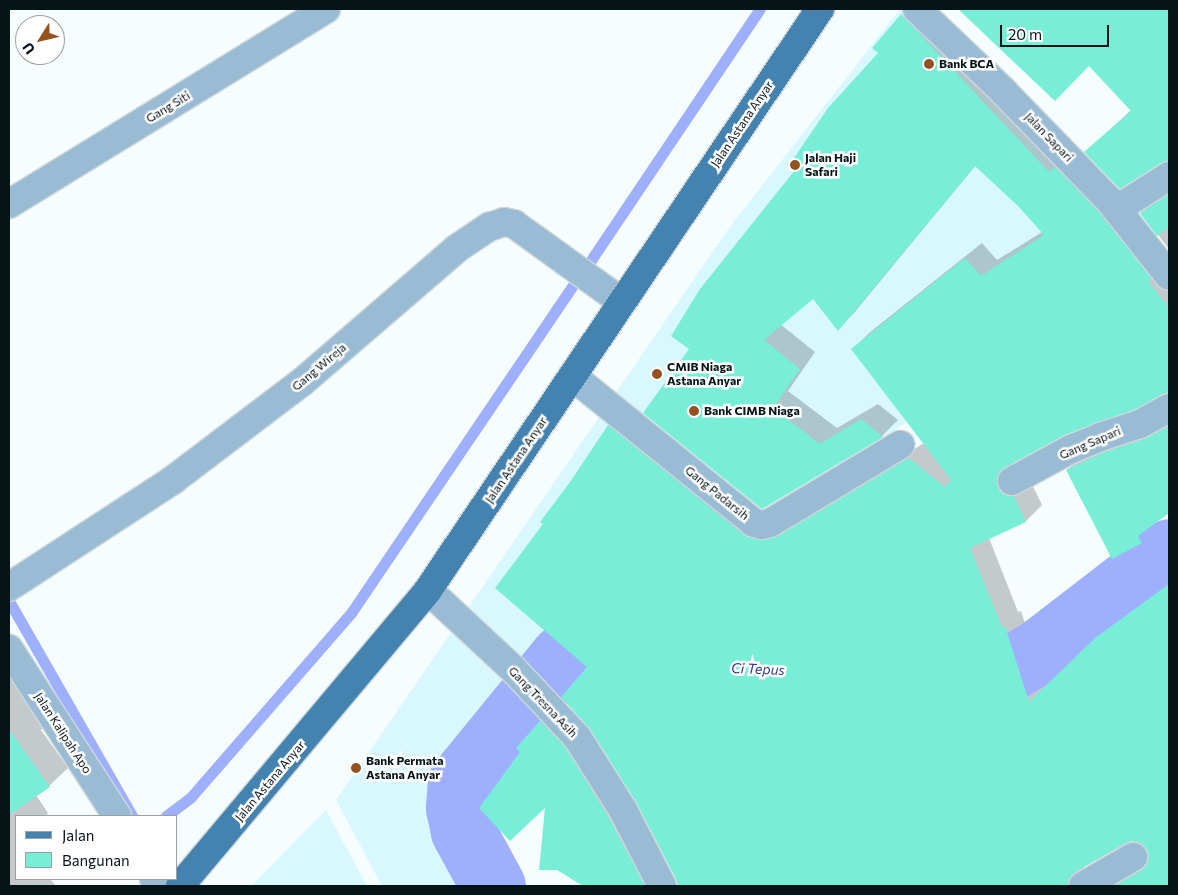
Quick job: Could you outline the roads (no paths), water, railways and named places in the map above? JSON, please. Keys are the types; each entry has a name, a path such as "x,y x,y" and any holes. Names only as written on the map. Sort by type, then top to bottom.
{"main road":[{"name":"Jalan Astana Anyar","path":"180,886 428,590 820,9"}],"street":[{"name":"Gang Siti","path":"9,204 326,9"},
{"name":"Jalan Sapari","path":"916,9 1004,91 1117,209 1169,276"},
{"path":"1117,209 1169,176"},
{"name":"Gang Wireja","path":"9,587 173,480 264,412 302,383 456,248 489,227 504,222 514,224 622,302"},
{"name":"Gang Padarsih","path":"572,376 754,522 762,525 770,523 900,445"},
{"name":"Gang Sapari","path":"1012,481 1071,449 1140,424 1169,408"},
{"name":"Gang Tresna Asih","path":"428,590 514,670 577,737 622,810 662,886"},
{"name":"Jalan Kalipah Apo","path":"9,649 116,815"},
{"path":"1083,886 1133,857"}],"waterway":[{"path":"583,272 760,9"},
{"path":"167,815 191,797 351,613 580,275"},
{"name":"Ci Tepus","path":"930,675 973,676 1010,668 1038,652 1169,551"},
{"path":"9,601 131,815"},
{"name":"Ci Tepus","path":"493,886 463,831 458,808 460,782 561,658 603,619 625,603 639,605"}],"place":[{"name":"Bank BCA","path":"929,64"},
{"name":"Jalan Haji Safari","path":"795,165"},
{"name":"CMIB Niaga Astana Anyar","path":"657,374"},
{"name":"Bank CIMB Niaga","path":"694,411"},
{"name":"Bank Permata Astana Anyar","path":"356,768"}]}
